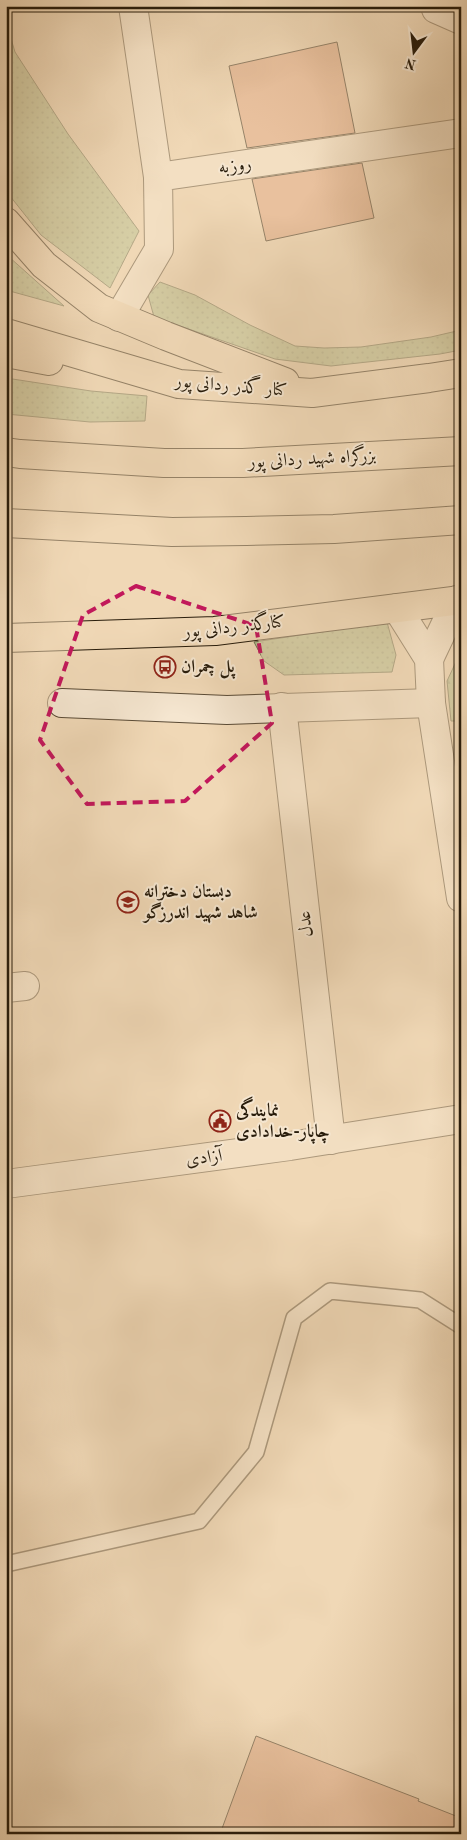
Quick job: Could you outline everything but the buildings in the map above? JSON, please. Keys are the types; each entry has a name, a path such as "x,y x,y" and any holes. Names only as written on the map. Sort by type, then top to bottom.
{"main road":[{"path":"6,222 44,265 99,308 312,393"},
{"name":"کنار گذر ردانی پور","path":"6,333 179,384 312,393 461,373"},
{"path":"6,354 179,384"},
{"name":"بزرگراه شهید ردانی پور","path":"6,452 164,463 253,463 461,451"},
{"path":"6,523 172,532 334,529 461,520"},
{"name":"کنارگذر ردانی پور","path":"6,638 215,631 459,600"},
{"path":"6,623 215,631"},
{"path":"6,653 137,644 215,631"}],"street":[{"path":"119,317 159,250 158,177 133,6"},
{"path":"435,6 436,9 461,20"},
{"name":"روزبه","path":"158,177 461,133"},
{"path":"429,659 459,600"},
{"path":"397,608 429,659 431,703 453,794 461,898"},
{"path":"62,703 227,710 431,703"},
{"name":"عدل","path":"282,707 330,1140"},
{"name":"آزادی","path":"6,1184 330,1140 461,1119"}],"lane":[{"path":"6,1564 199,1521 256,1452 294,1318 330,1291 420,1300 461,1326"}],"highlighted area":[{"path":"136,586 256,626 272,723 185,801 87,804 40,740 83,615"}],"green space":[{"path":"6,22 15,52 68,134 139,231 110,288 41,235 6,191"},
{"path":"6,254 8,256 64,306 6,290"},
{"path":"160,282 195,295 250,325 295,346 324,348 361,347 431,337 461,330 461,350 331,366 275,359 154,317 148,295"},
{"path":"6,378 91,391 147,396 145,421 90,422 6,414"},
{"path":"387,622 396,655 392,672 284,675 264,661 254,642"},
{"path":"461,651 461,721 451,721 447,681"}],"place":[{"name":"پل چمران","path":"165,667"},
{"name":"دبستان دخترانه شاهد شهید اندرزگو","path":"128,902"},
{"name":"نمایندگی چاپار-خدادادی","path":"220,1121"}]}
